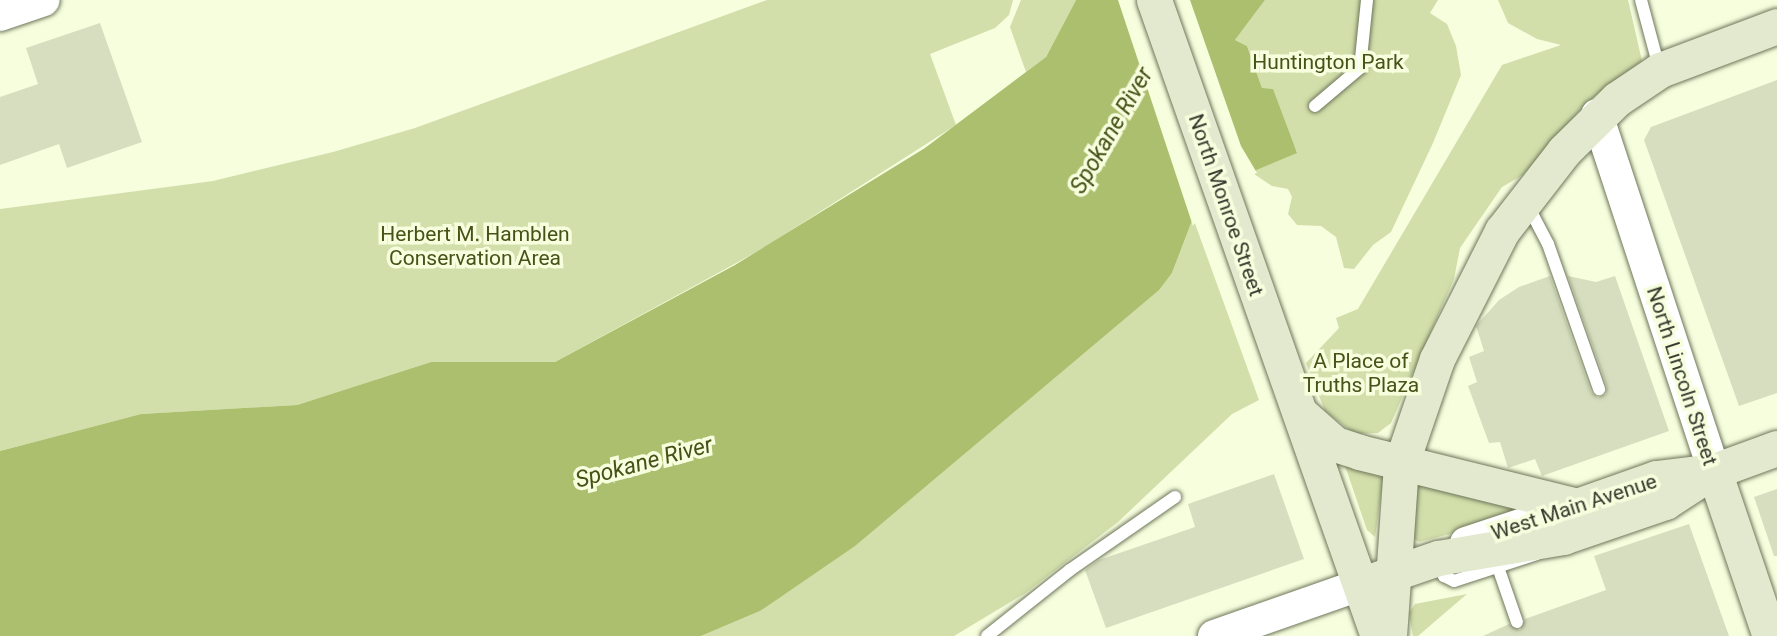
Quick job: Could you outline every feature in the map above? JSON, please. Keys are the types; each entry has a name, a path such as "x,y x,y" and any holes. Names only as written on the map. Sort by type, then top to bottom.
{"main road":[{"name":"North Monroe Street","path":"1154,0 1378,636"},
{"path":"1389,636 1401,464 1437,359 1502,231 1524,200 1597,115 1660,70 1777,26"},
{"name":"North Monroe Street","path":"1298,410 1335,444 1401,464 1577,506"},
{"name":"West Main Avenue","path":"1360,584 1438,558 1563,537 1665,502 1714,471 1777,448"},
{"name":"West Main Avenue","path":"1577,506 1656,478 1714,471"},
{"name":"North Lincoln Street","path":"1714,471 1770,636"}],"street":[{"path":"0,15 44,0"},
{"name":"North Lincoln Street","path":"1597,115 1714,471"},
{"name":"West Main Avenue","path":"1438,558 1473,540 1577,506"},
{"name":"West Main Avenue","path":"1214,636 1360,584"}],"lane":[{"path":"1315,106 1360,68 1367,0"},
{"path":"1641,0 1660,70"},
{"path":"1524,200 1548,244 1600,389"},
{"path":"987,636 1070,570 1175,497"},
{"path":"1438,558 1448,580 1499,570 1525,561 1563,537"},
{"path":"1499,570 1517,622"}],"green space":[{"name":"Herbert M. Hamblen Conservation Area","path":"767,0 1013,0 1009,15 995,28 930,54 956,125 760,250 555,362 431,362 297,405 141,414 0,451 0,209 213,181 333,152 415,128"},
{"path":"1021,0 1076,0 1046,57 1026,72 1010,27"},
{"name":"Huntington Park","path":"1265,0 1438,0 1430,13 1447,24 1456,46 1461,75 1433,143 1391,232 1373,245 1354,269 1344,268 1336,237 1321,226 1297,225 1288,214 1292,197 1288,189 1272,186 1251,172 1297,152 1262,88 1247,46 1235,40"},
{"name":"A Place of Truths Plaza","path":"1498,0 1628,0 1642,61 1587,102 1523,175 1502,187 1460,248 1454,279 1391,423 1378,433 1355,434 1325,411 1306,363 1339,328 1336,318 1358,309 1502,65 1561,45 1537,39 1508,23"},
{"path":"1193,218 1259,400 1232,414 1118,522 1024,594 954,636 701,636 760,611 1158,290 1172,273"},
{"path":"1343,460 1384,473 1375,537 1367,530"},
{"path":"1419,483 1526,507 1527,514 1419,542 1413,538 1413,489"},
{"path":"1467,594 1418,636 1413,636 1409,613 1415,604"}],"water":[{"name":"Spokane River","path":"1076,0 1265,0 1235,40 1247,46 1262,88 1273,89 1297,153 1230,181 1193,218 1172,273 1159,290 855,546 760,611 701,636 0,636 0,451 141,414 297,405 431,362 555,362 735,265 925,148 1046,57"}],"pier":[{"path":"1118,0 1190,0 1241,146 1257,173 1231,184 1205,208 1193,226"}],"building":[{"path":"100,23 142,142 67,168 59,144 0,165 0,97 38,84 26,48"},
{"path":"1777,80 1777,393 1739,406 1644,140 1651,127"},
{"path":"1550,276 1591,392 1598,398 1606,394 1607,386 1568,276 1596,282 1615,276 1669,431 1542,476 1535,459 1508,468 1500,442 1489,443 1468,386 1477,382 1469,357 1484,351 1476,326 1499,300 1519,287"},
{"path":"1274,474 1304,559 1106,628 1085,570 1099,560 1195,527 1188,504"},
{"path":"1777,489 1777,556 1774,556 1754,497"},
{"path":"1689,524 1729,636 1483,636 1509,624 1520,630 1525,619 1606,590 1594,556"}]}
